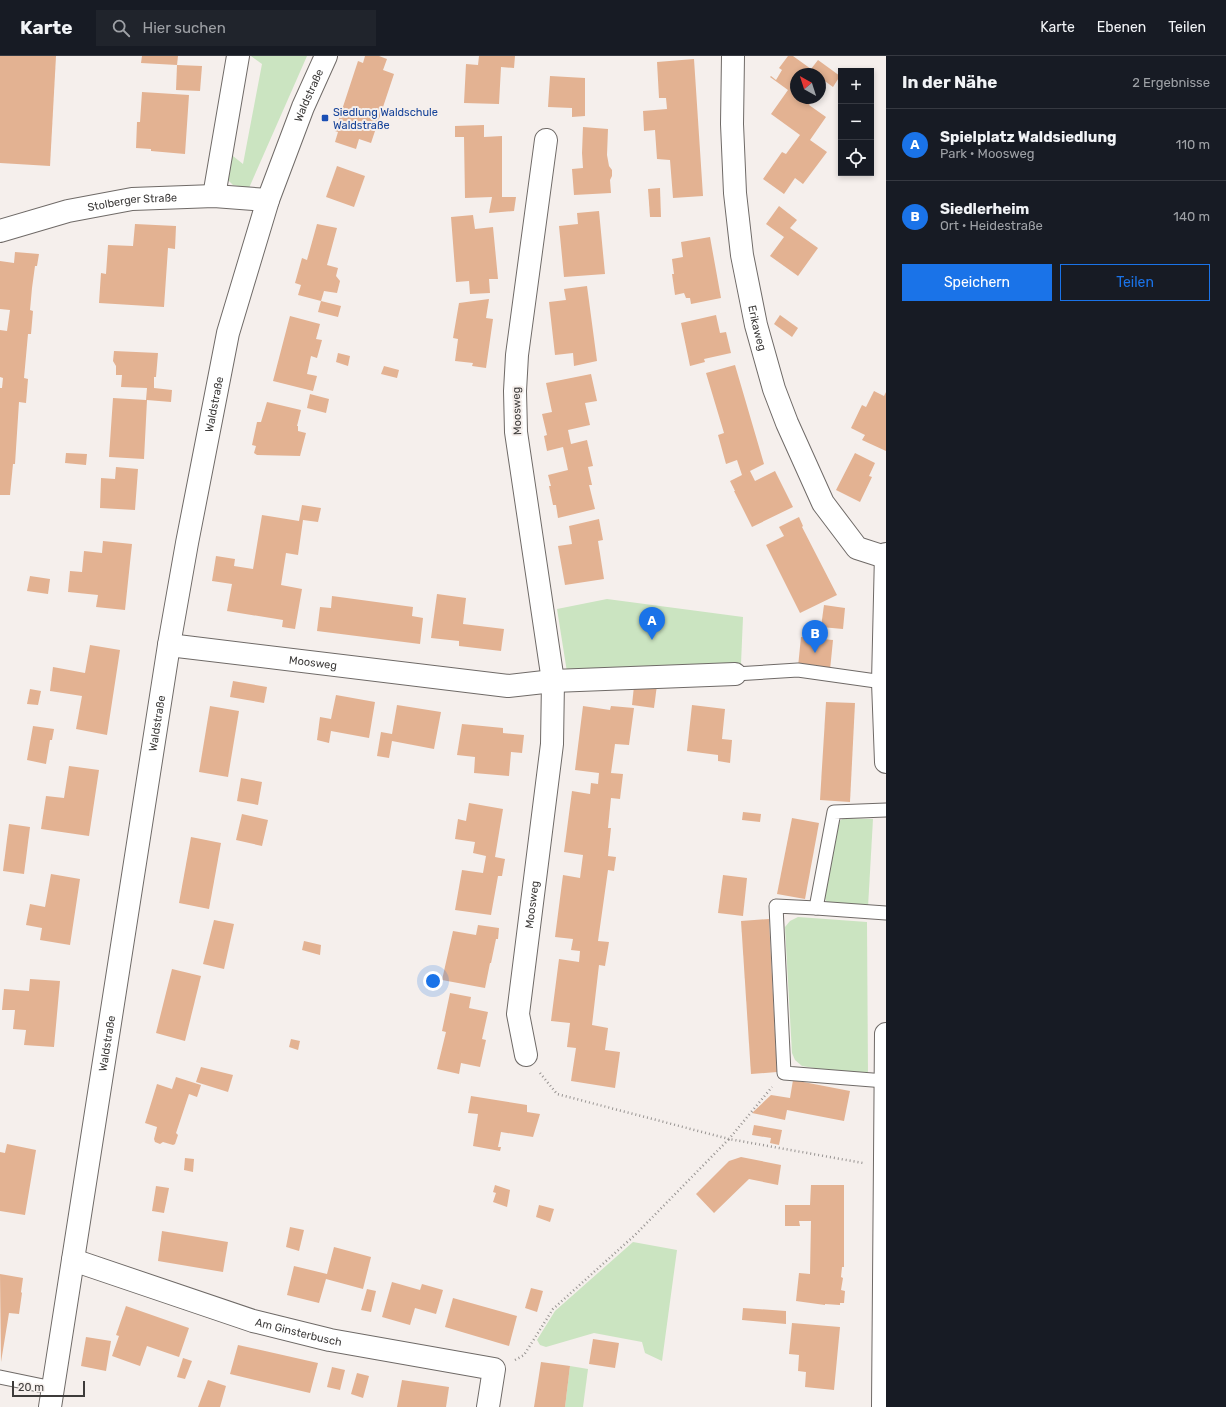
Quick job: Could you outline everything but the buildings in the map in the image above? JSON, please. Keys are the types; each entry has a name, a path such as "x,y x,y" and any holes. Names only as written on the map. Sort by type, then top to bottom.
{"street":[{"path":"214,196 238,56"},
{"name":"Waldstraße","path":"51,1398 169,645 228,332 268,200 303,107 326,56"},
{"name":"Erikaweg","path":"733,56 732,124 735,193 742,255 756,325 774,389 789,430 823,503 857,548 886,556"},
{"name":"Moosweg","path":"526,1055 518,1014 552,744 552,681 516,432 515,392 517,355 546,140"},
{"name":"Stolberger Straße","path":"0,231 68,210 132,199 214,196 268,200"},
{"path":"886,556 883,682 886,762"},
{"name":"Moosweg","path":"169,645 508,686 552,681 735,674"},
{"path":"883,1407 886,1034"},
{"name":"Am Ginsterbusch","path":"73,1260 253,1320 330,1340 494,1369"},
{"path":"488,1407 494,1369"}],"lane":[{"path":"735,674 798,670 883,682"},
{"path":"816,908 834,812 886,810"},
{"path":"885,1081 784,1073 776,906 886,913"},
{"path":"0,1377 51,1398"}],"path":[{"path":"526,1055 557,1094 729,1139 884,1167"},
{"path":"494,1369 524,1355 553,1309 635,1235 729,1139 784,1073"}],"green space":[{"path":"251,56 307,56 249,188 233,185 224,176 228,152 243,164 262,64"},
{"path":"607,599 743,617 741,664 567,672 557,609"},
{"path":"844,818 873,819 868,907 832,906 826,901 823,893 838,822"},
{"path":"798,917 867,922 868,1077 802,1066 795,1060 792,1053 785,927 790,921"},
{"path":"633,1242 677,1250 662,1361 645,1353 642,1342 594,1333 546,1347 540,1345 537,1340 555,1311"},
{"path":"570,1366 588,1369 583,1407 565,1407"}],"place":[{"name":"Siedlung Waldschule Waldstraße","path":"325,118"},
{"name":"Spielplatz Waldsiedlung","path":"652,640"},
{"name":"Siedlerheim","path":"815,653"}]}
